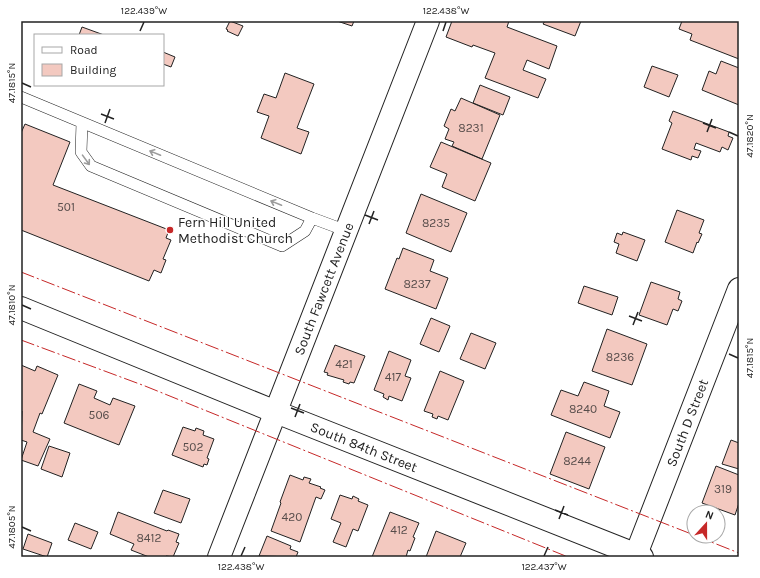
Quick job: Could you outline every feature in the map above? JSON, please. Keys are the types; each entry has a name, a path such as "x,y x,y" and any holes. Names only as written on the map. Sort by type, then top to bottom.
{"street":[{"name":"South Fawcett Avenue","path":"219,557 428,21"},
{"name":"South D Street","path":"638,556 739,289"},
{"name":"South 84th Street","path":"21,308 276,412 638,556"}],"lane":[{"path":"21,97 312,218 347,230"},
{"path":"82,123 81,152 91,166 282,246 305,231 312,218"}],"building":[{"path":"230,21 243,26 238,36 227,31 228,30 226,29"},
{"path":"337,21 354,21 352,26"},
{"path":"452,21 509,21 507,27 557,46 549,69 527,60 523,70 546,79 538,98 485,78 495,53 473,45 472,47 446,37"},
{"path":"545,21 581,21 575,36 543,24"},
{"path":"682,21 739,21 739,59 690,40 692,34 679,29"},
{"path":"82,27 101,34 79,34"},
{"path":"164,52 175,57 171,67 164,64"},
{"path":"721,61 739,68 739,105 702,90 709,71 716,74"},
{"path":"652,66 678,75 669,97 644,87"},
{"path":"285,73 314,84 297,128 309,132 301,154 261,138 269,116 257,112 264,94 276,98"},
{"path":"480,85 510,97 503,115 473,103"},
{"path":"461,98 500,115 482,159 452,146 454,142 445,139 449,129 444,126 451,109 455,111"},
{"path":"673,111 729,132 728,136 733,138 728,150 722,147 720,152 696,143 694,149 701,151 698,158 692,156 691,160 662,149 672,123 669,121"},
{"path":"25,124 70,142 53,185 169,230 166,238 171,240 163,259 166,260 161,273 154,270 149,281 21,230 21,133"},
{"path":"441,142 491,163 475,201 442,187 447,174 430,167"},
{"path":"421,194 467,213 451,252 406,233"},
{"path":"677,210 704,220 699,233 702,234 693,253 665,242"},
{"path":"623,232 645,240 637,261 616,253 619,244 614,242 617,233 622,235"},
{"path":"403,248 434,260 430,271 448,278 436,309 385,289 397,258 399,259"},
{"path":"651,282 680,292 678,299 682,301 678,311 673,309 667,325 639,315"},
{"path":"584,286 618,297 612,315 578,303"},
{"path":"431,318 450,326 439,352 420,344"},
{"path":"607,329 647,344 632,385 592,371"},
{"path":"471,333 496,343 485,369 460,359"},
{"path":"335,345 365,356 354,383 350,382 349,384 343,382 344,380 327,375 328,373 324,372"},
{"path":"389,351 411,360 405,376 411,378 402,401 389,396 388,400 383,397 384,394 374,390"},
{"path":"21,365 35,371 37,366 58,375 42,414 40,413 33,432 50,439 38,466 21,460 27,442 21,440"},
{"path":"440,371 464,381 448,420 438,416 437,419 432,417 433,414 424,411"},
{"path":"584,382 609,391 604,406 620,412 610,438 551,415 561,390 578,396"},
{"path":"79,384 97,391 94,398 110,405 113,398 135,406 119,445 64,423"},
{"path":"183,427 195,431 196,428 204,431 203,435 214,439 207,458 209,459 207,465 204,464 203,467 172,455"},
{"path":"566,432 605,447 589,489 550,474"},
{"path":"731,440 739,443 739,469 722,464"},
{"path":"49,446 70,453 62,477 41,469"},
{"path":"716,466 739,475 739,503 735,515 726,512 726,504 702,503"},
{"path":"290,475 303,480 304,477 311,479 309,483 325,490 321,499 316,497 300,542 271,531"},
{"path":"163,490 190,499 181,523 154,513"},
{"path":"340,495 352,499 353,496 359,499 358,501 368,505 358,531 353,529 346,547 333,542 341,523 331,519"},
{"path":"118,512 167,531 168,530 179,534 176,542 179,543 173,557 149,557 131,550 134,544 110,534"},
{"path":"390,512 419,523 413,537 415,538 410,551 408,550 406,557 372,557"},
{"path":"75,523 98,532 91,549 68,540"},
{"path":"436,531 466,543 460,557 426,557"},
{"path":"28,534 52,543 47,557 23,549"},
{"path":"267,536 291,546 290,549 298,552 296,557 259,556"}],"power":[{"path":"21,272 686,532"},
{"path":"21,340 145,386 568,557"},
{"path":"716,544 739,553"}],"place":[{"name":"Fern Hill United Methodist Church","path":"170,230"}]}
